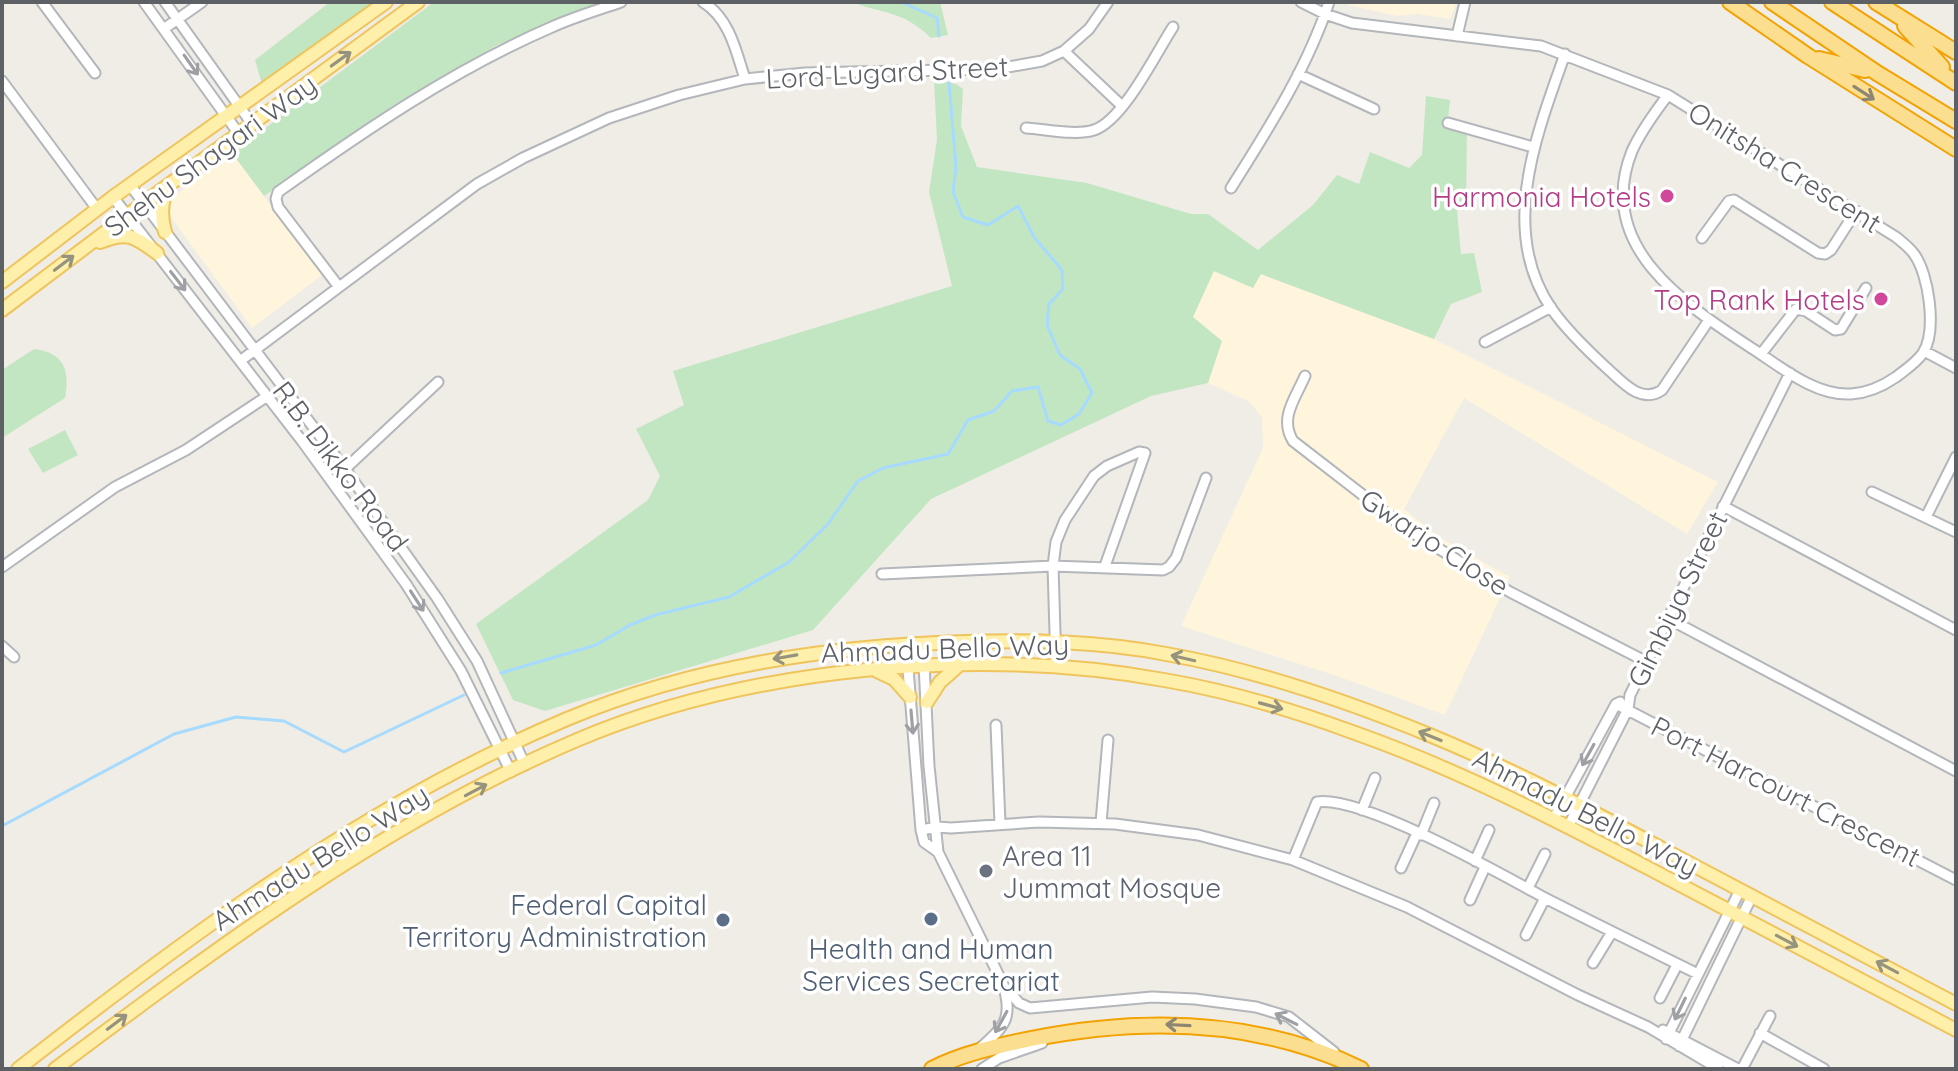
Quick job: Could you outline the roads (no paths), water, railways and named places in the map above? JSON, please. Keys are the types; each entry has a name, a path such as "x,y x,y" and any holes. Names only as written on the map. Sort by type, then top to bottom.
{"highway":[{"path":"1730,2 1808,56 1956,149"},
{"path":"1772,2 1877,73 1956,121"},
{"path":"1832,2 1956,82"},
{"path":"1876,2 1956,52"},
{"path":"1892,13 1956,82"},
{"path":"1808,56 1877,73"},
{"path":"932,1069 974,1053 1083,1028 1160,1024 1218,1027 1276,1038 1355,1066"}],"main road":[{"name":"Shehu Shagari Way","path":"2,282 113,197 386,2"},
{"name":"Shehu Shagari Way","path":"2,310 418,2"},
{"path":"165,232 161,218 168,185"},
{"path":"85,247 125,235 140,240 157,253"},
{"name":"Ahmadu Bello Way","path":"18,1069 259,892 401,802 515,742 622,698 716,671 824,650 923,643 1056,641 1165,653 1289,685 1434,737 1579,805 1956,1004"},
{"name":"Ahmadu Bello Way","path":"55,1069 231,940 410,825 576,741 665,709 785,681 924,666 1056,666 1162,679 1281,708 1426,760 1568,827 1956,1030"},
{"path":"927,702 940,682 958,666"},
{"path":"874,669 894,679 910,697"}],"street":[{"path":"42,2 95,73"},
{"path":"144,2 239,134"},
{"path":"165,2 252,124"},
{"path":"165,28 202,2"},
{"path":"339,287 278,207 278,192 440,85 551,28 621,2"},
{"path":"703,2 717,12 727,27 745,79"},
{"name":"Lord Lugard Street","path":"240,361 477,184 523,158 634,108 745,79 805,73 997,69 1042,61 1064,51 1089,29 1108,2"},
{"path":"1301,2 1325,14 1376,27 1541,46 1668,95"},
{"path":"1231,188 1272,124 1329,2"},
{"path":"1457,36 1465,2"},
{"path":"1026,128 1095,130 1104,125 1122,106 1173,27"},
{"path":"1064,51 1122,106"},
{"path":"1565,54 1533,147 1525,202 1531,260 1551,307 1587,349 1620,380 1642,395 1656,394 1662,390 1709,320"},
{"path":"1298,74 1374,109"},
{"path":"2,81 97,209"},
{"name":"Onitsha Crescent","path":"1668,95 1856,211 1896,237 1915,255 1925,280 1931,310 1924,351 1908,368 1886,384 1851,394 1816,387 1790,373 1709,320 1653,271 1637,250 1627,225 1624,190 1633,151 1648,122 1668,95"},
{"path":"1448,123 1533,147"},
{"name":"R.B. Dikko Road","path":"130,185 345,469 437,598 477,661 525,765"},
{"name":"R.B. Dikko Road","path":"113,197 365,526 414,596 461,671 511,772"},
{"path":"1702,238 1729,201 1734,200 1818,253 1825,254 1831,250 1856,211"},
{"path":"1761,354 1796,309 1806,311 1835,330 1841,329 1866,288"},
{"path":"1485,342 1551,307"},
{"path":"1924,351 1956,368"},
{"name":"Gimbiya Street","path":"1568,827 1790,373"},
{"name":"Gwarjo Close","path":"1305,376 1286,418 1286,429 1293,441 1408,530 1510,592 1647,662"},
{"path":"345,469 438,382"},
{"path":"4,562 115,487 186,450 266,397"},
{"path":"1056,666 1053,566 1056,542 1065,520 1094,476 1107,466 1139,452 1145,453 1105,566"},
{"path":"1926,517 1956,457"},
{"path":"882,574 1053,566 1105,566 1153,571 1169,567 1176,558 1206,478"},
{"path":"1872,492 1956,532"},
{"path":"1723,506 1956,630"},
{"path":"1669,619 1956,771"},
{"path":"923,643 929,766 938,852 1003,984 1009,1004 1005,1023 974,1053"},
{"path":"906,644 921,830 924,842 938,852"},
{"path":"3,648 14,657"},
{"path":"1553,820 1616,704 1630,695"},
{"name":"Port Harcourt Crescent","path":"1616,704 1956,880"},
{"path":"996,725 1000,824"},
{"path":"1101,823 1108,740"},
{"path":"1362,810 1375,778"},
{"path":"1293,860 1317,802 1350,805 1475,861 1698,974"},
{"path":"1401,868 1434,803"},
{"path":"921,830 1000,824 1101,823 1198,835 1293,860 1407,907 1578,995 1740,1069 1770,1016"},
{"path":"924,842 938,838 951,828"},
{"path":"1475,861 1489,830"},
{"path":"1528,888 1545,854"},
{"path":"1470,900 1485,867"},
{"path":"1668,1036 1698,974 1746,893"},
{"path":"1526,935 1545,898"},
{"path":"1680,1042 1735,914"},
{"path":"1593,963 1612,932"},
{"path":"1660,998 1677,965"},
{"path":"1003,984 1019,1003 1030,1008 1152,997 1256,1007 1289,1017 1355,1066"},
{"path":"982,1069 999,1058 1083,1028"},
{"path":"1760,1033 1824,1069"},
{"path":"1680,1042 1719,1069"}],"waterway":[{"path":"901,2 937,18 939,36"},
{"path":"501,673 596,645 630,625 655,615 729,597 789,562 828,524 858,481 883,468 948,454 968,420 994,411 1012,391 1038,387 1048,421 1061,425 1079,414 1092,393 1080,369 1060,355 1047,325 1049,304 1063,289 1062,270 1034,237 1018,206 988,225 963,217 953,192 956,166 949,83"},
{"path":"2,826 174,734 236,717 284,721 344,752 464,695"}],"place":[{"name":"Harmonia Hotels","path":"1667,196"},
{"name":"Top Rank Hotels","path":"1881,299"},
{"name":"Area 11 Jummat Mosque","path":"986,871"},
{"name":"Health and Human Services Secretariat","path":"931,919"},
{"name":"Federal Capital Territory Administration","path":"723,920"}]}
